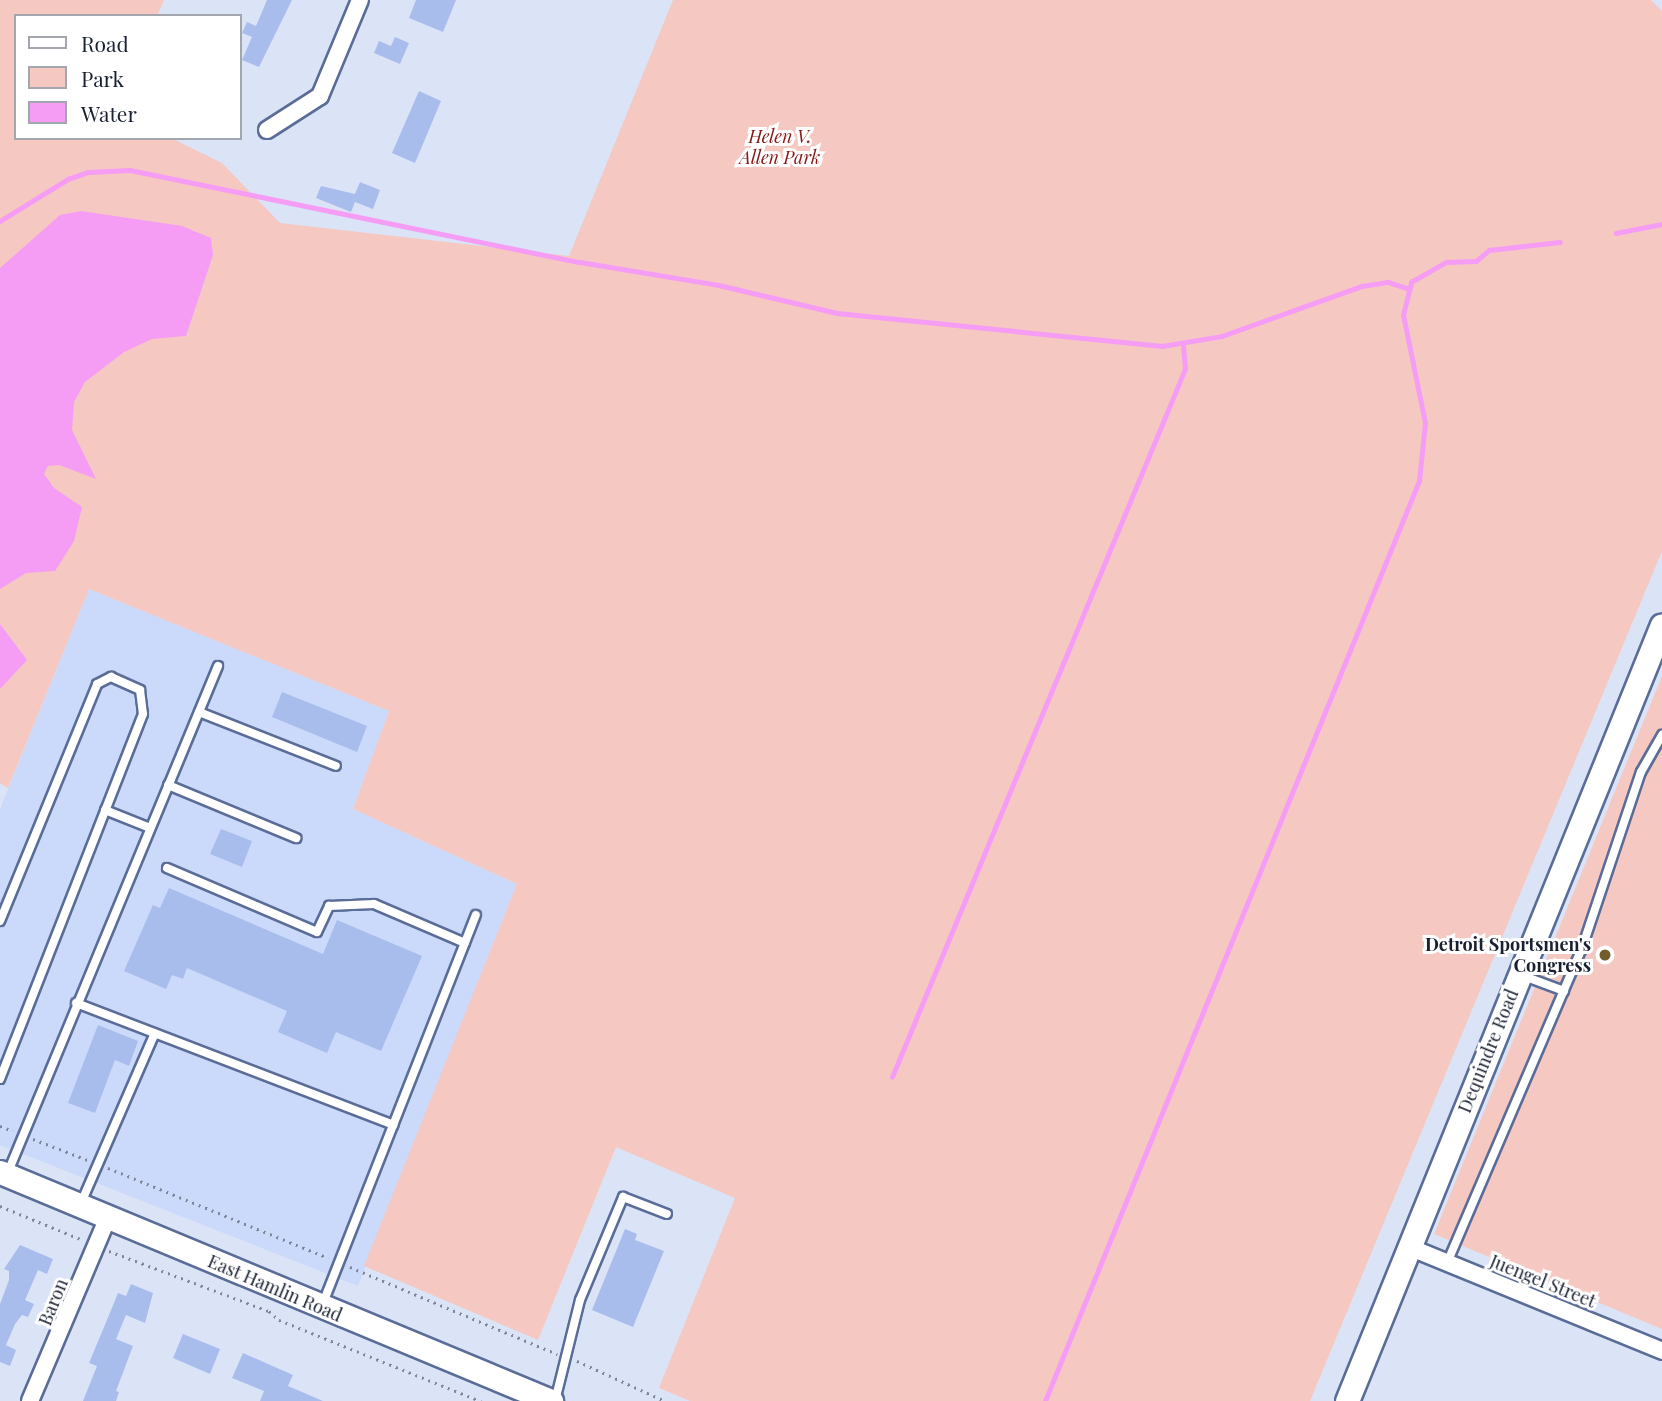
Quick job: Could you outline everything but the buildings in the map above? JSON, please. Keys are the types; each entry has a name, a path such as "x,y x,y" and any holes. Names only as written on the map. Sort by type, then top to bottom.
{"main road":[{"name":"Dequindre Road","path":"1347,1401 1662,625"},
{"name":"East Hamlin Road","path":"3,1174 553,1401"}],"street":[{"path":"267,130 320,96 360,0"},
{"name":"Baron","path":"30,1401 108,1217"},
{"name":"Juengel Street","path":"1409,1247 1662,1351"}],"lane":[{"path":"3,1174 218,666"},
{"path":"0,921 88,699 97,684 111,677 140,690 143,714 0,1079"},
{"path":"199,712 336,765"},
{"path":"1447,1263 1564,991 1641,772 1662,735"},
{"path":"168,785 296,838"},
{"path":"105,810 150,828"},
{"path":"167,869 317,932 329,906 374,904 465,943"},
{"path":"321,1307 476,915"},
{"path":"1519,974 1564,991"},
{"path":"76,1003 393,1125"},
{"path":"80,1206 155,1033"},
{"path":"553,1401 580,1300 623,1197 667,1214"}],"path":[{"path":"0,1126 13,1131"},
{"path":"33,1139 89,1160"},
{"path":"104,1167 329,1258"},
{"path":"0,1206 83,1240"},
{"path":"108,1251 269,1311 279,1320 481,1401"},
{"path":"350,1267 665,1401"}],"shaded area":[{"path":"89,589 389,711 353,809 517,884 358,1286 0,1145 0,809"}],"green space":[{"name":"Helen V. Allen Park","path":"0,0 164,0 158,14 14,14 14,140 175,140 222,163 280,223 569,256 673,0 1651,0 1662,11 1662,551 1310,1401 690,1401 659,1388 735,1198 616,1147 538,1340 364,1266 517,884 353,809 389,711 89,589 8,788 0,783"},
{"name":"Detroit Sportsmen's Congress","path":"1662,676 1662,1329 1434,1234"}],"water":[{"path":"81,211 182,226 211,238 213,255 186,336 152,339 124,352 85,382 74,402 72,430 96,479 59,465 48,466 44,474 54,488 82,507 74,541 55,571 26,573 0,589 0,268 60,215"},
{"path":"0,624 27,660 0,689"}],"waterway":[{"path":"0,221 68,179 88,172 130,170 580,262 719,285 837,313 1162,346 1222,336 1362,286 1388,282 1410,289"},
{"path":"1616,233 1662,224"},
{"path":"1045,1401 1419,481 1425,423 1403,315 1411,282 1446,262 1476,261 1489,250 1560,242"},
{"path":"892,1077 1185,369 1183,345"}],"place":[{"name":"Detroit Sportsmen's Congress","path":"1605,955"}]}
